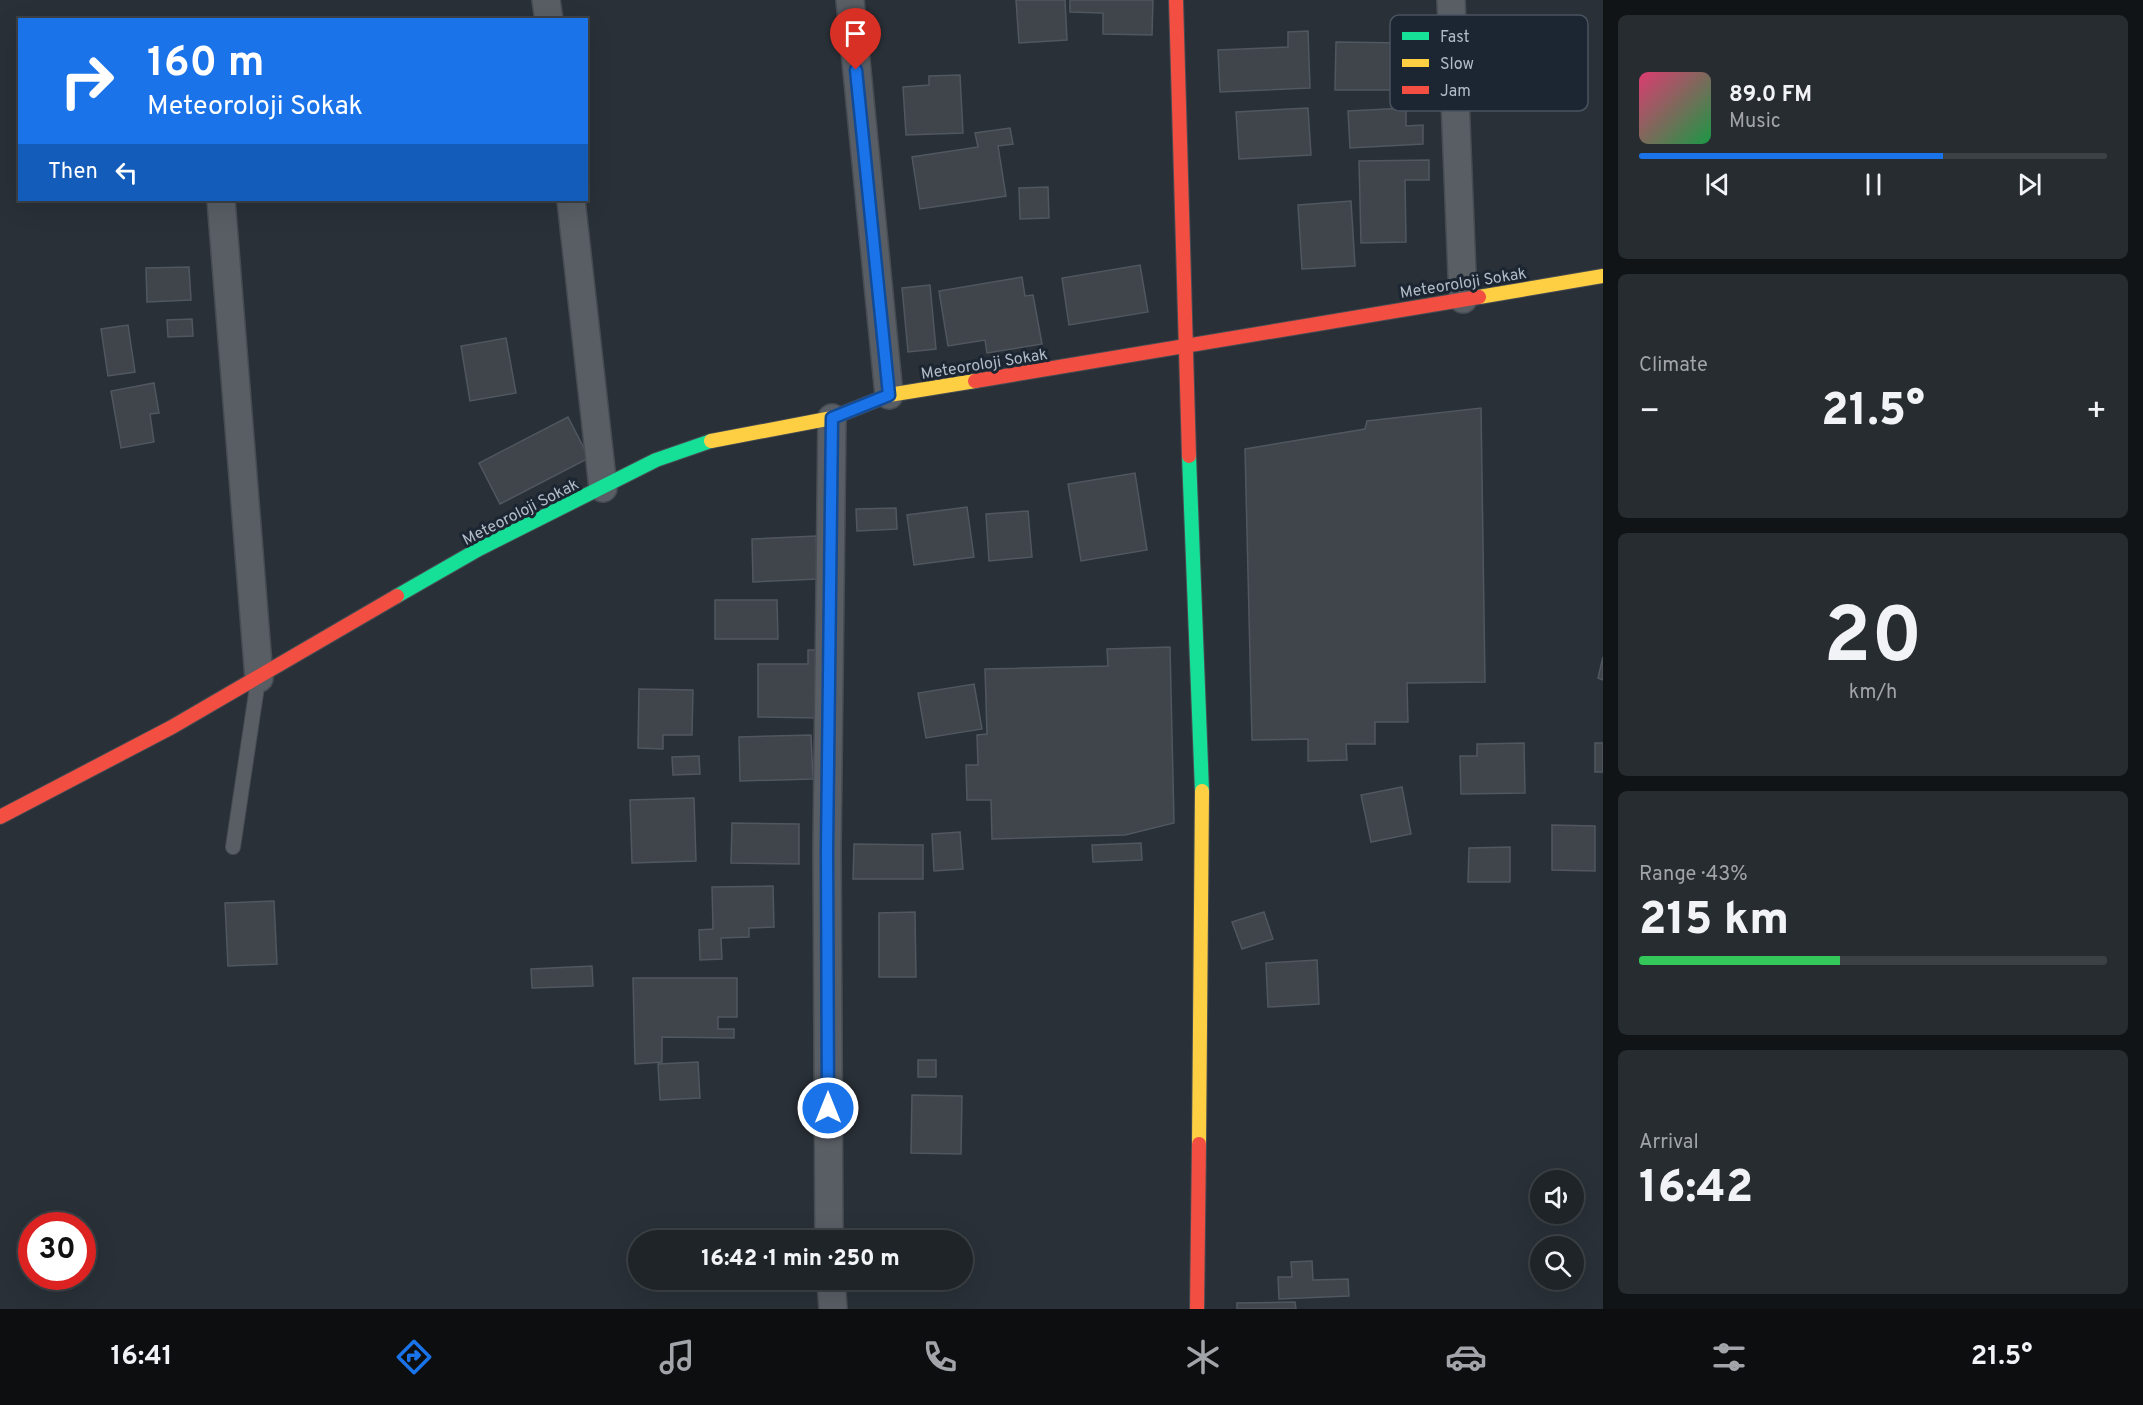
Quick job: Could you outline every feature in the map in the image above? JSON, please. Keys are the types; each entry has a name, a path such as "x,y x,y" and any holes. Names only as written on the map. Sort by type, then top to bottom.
{"street":[{"path":"546,0 549,18"},
{"path":"850,0 889,395"},
{"path":"1176,0 1185,347 1203,811 1197,1309"},
{"path":"1451,0 1452,15"},
{"path":"1455,111 1463,299"},
{"path":"221,201 259,678"},
{"path":"571,201 603,488"},
{"name":"Meteoroloji Sokak","path":"0,817 172,727 479,549 656,460 701,443 832,418 889,395 1603,276"},
{"path":"829,1230 827,850 832,418"},
{"path":"832,1290 833,1309"}],"lane":[{"path":"233,847 259,678"}],"building":[{"path":"1016,0 1065,0 1067,40 1019,43"},
{"path":"1070,0 1153,0 1152,35 1103,34 1103,13 1070,12"},
{"path":"1308,31 1310,88 1220,92 1218,50 1288,47 1288,32"},
{"path":"1336,42 1390,43 1390,90 1335,90"},
{"path":"960,75 963,133 906,135 903,87 929,85 929,76"},
{"path":"1308,108 1311,155 1239,159 1236,112"},
{"path":"1390,109 1390,111 1406,111 1406,126 1423,125 1423,144 1350,148 1348,111"},
{"path":"1010,128 1013,144 998,146 1006,196 920,209 912,157 978,147 975,133"},
{"path":"1429,160 1429,180 1405,180 1406,242 1361,243 1359,161"},
{"path":"1048,187 1049,218 1020,219 1019,188"},
{"path":"1351,201 1355,266 1302,269 1298,205"},
{"path":"1140,265 1148,312 1069,325 1062,278"},
{"path":"189,267 191,300 147,302 146,268"},
{"path":"1022,277 1025,296 1033,295 1042,344 987,353 985,340 948,346 939,291"},
{"path":"930,285 936,349 908,352 902,288"},
{"path":"192,319 193,336 168,337 167,320"},
{"path":"128,325 135,372 108,376 101,329"},
{"path":"506,338 516,393 470,401 461,346"},
{"path":"154,383 159,413 150,414 154,442 121,448 111,391"},
{"path":"1481,408 1485,682 1407,683 1408,722 1375,722 1375,744 1346,744 1347,760 1308,761 1308,739 1252,740 1245,449 1365,429 1367,421"},
{"path":"568,417 589,458 500,504 479,463"},
{"path":"1135,473 1147,550 1081,561 1068,484"},
{"path":"967,507 974,557 914,565 907,515"},
{"path":"896,508 897,529 857,531 856,509"},
{"path":"1028,511 1032,557 989,561 986,514"},
{"path":"816,536 818,579 753,582 752,539"},
{"path":"715,600 777,600 778,639 715,639"},
{"path":"1170,647 1174,823 1125,835 992,839 991,800 967,800 966,765 978,765 977,735 987,734 985,669 1108,666 1107,649"},
{"path":"808,650 818,650 818,718 758,717 758,664 808,664"},
{"path":"1603,657 1603,680 1598,678"},
{"path":"974,684 982,729 926,738 918,693"},
{"path":"639,689 693,690 692,735 663,735 663,749 638,748"},
{"path":"811,735 813,779 740,781 739,737"},
{"path":"1524,743 1525,793 1461,794 1460,756 1477,756 1477,744"},
{"path":"1595,743 1603,743 1603,772 1595,772"},
{"path":"699,756 700,774 673,775 672,757"},
{"path":"1402,787 1411,834 1371,842 1361,795"},
{"path":"694,798 696,861 632,863 630,800"},
{"path":"732,823 799,824 799,864 731,863"},
{"path":"1552,825 1595,826 1595,871 1552,870"},
{"path":"960,832 963,869 934,871 932,834"},
{"path":"1141,843 1142,860 1093,862 1092,845"},
{"path":"854,844 923,845 923,879 853,879"},
{"path":"1510,847 1510,882 1468,882 1469,848"},
{"path":"773,886 774,927 749,928 749,937 721,938 722,959 700,960 699,930 713,929 712,887"},
{"path":"274,901 277,964 228,966 225,903"},
{"path":"915,912 916,977 879,977 879,913"},
{"path":"1264,912 1273,939 1242,949 1232,922"},
{"path":"1317,960 1319,1004 1268,1007 1266,963"},
{"path":"592,966 593,986 532,988 531,969"},
{"path":"633,978 737,978 737,1017 718,1017 718,1029 734,1029 734,1038 662,1037 662,1062 635,1064"},
{"path":"918,1060 936,1060 936,1077 918,1077"},
{"path":"698,1062 700,1098 660,1100 658,1064"},
{"path":"912,1095 962,1096 961,1154 911,1153"},
{"path":"1312,1261 1313,1280 1348,1279 1349,1296 1279,1299 1278,1277 1292,1277 1291,1262"},
{"path":"910,1290 938,1290 938,1291"},
{"path":"1295,1302 1296,1309 1237,1309 1237,1303"}],"traffic: fast":[{"path":"397,596 479,549 656,460 711,441"},
{"path":"1189,456 1202,791"}],"traffic: slow":[{"path":"1479,297 1603,276"},
{"path":"711,441 832,418 889,395 975,381"},
{"path":"1199,1144 1202,791"}],"traffic: jam":[{"path":"1176,0 1189,456"},
{"path":"975,381 1479,297"},
{"path":"0,817 172,727 397,596"},
{"path":"1197,1309 1199,1144"}],"route":[{"path":"828,1108 827,850 832,418 889,395 856,70"}]}
